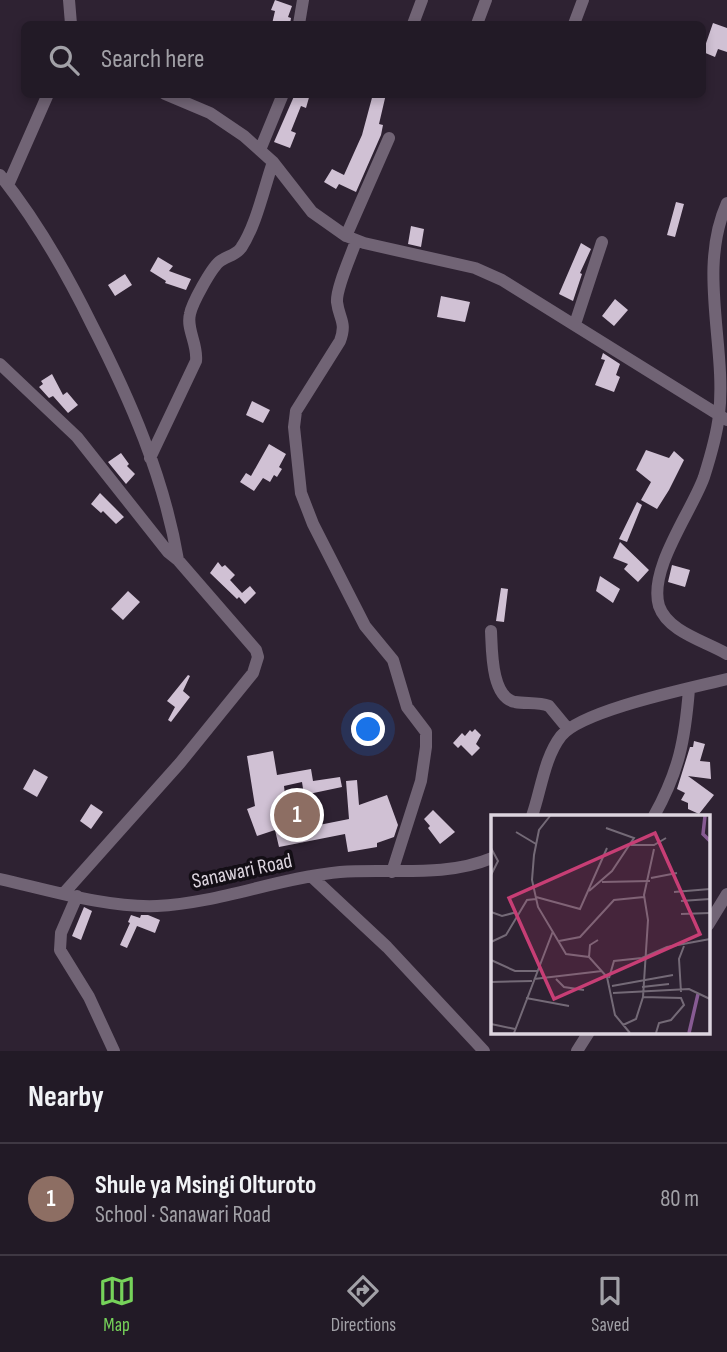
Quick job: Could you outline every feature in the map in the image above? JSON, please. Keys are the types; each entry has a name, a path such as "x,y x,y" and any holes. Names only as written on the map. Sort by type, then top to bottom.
{"street":[{"path":"69,0 71,21"},
{"path":"300,21 303,0"},
{"path":"414,21 422,0"},
{"path":"478,21 486,0"},
{"path":"575,21 583,0"},
{"path":"46,98 4,180 49,244 122,385 168,509 178,560"},
{"path":"174,98 210,113 244,136 273,162 312,212 351,239 482,271 502,279 723,417"},
{"path":"260,150 282,98"},
{"path":"389,138 351,239 337,300 344,331 296,411 294,426 301,493 313,524 365,626 393,660 407,707 426,732 421,781 392,872"},
{"path":"150,458 197,360 197,347 189,325 190,312 218,263 231,257 241,247 252,224 273,162"},
{"path":"727,204 714,261 723,417 704,477 663,566 659,604 669,622 727,654"},
{"path":"575,324 602,242"},
{"path":"0,364 77,437 168,552 257,650 257,664 253,673 70,894 60,950 89,997 114,1051"},
{"path":"491,631 494,668 502,695 514,702 549,706 568,729"},
{"path":"533,815 555,746 568,729 602,712 727,679"},
{"path":"655,815 678,765 686,727 689,689"},
{"name":"Sanawari Road","path":"0,879 130,905 159,906 250,891 311,876 438,869 491,858"},
{"path":"311,876 387,947 484,1051"},
{"path":"710,922 727,894"},
{"path":"577,1051 588,1034"},
{"path":"105,1051 107,1035"}],"building":[{"path":"275,0 292,6 288,17 290,21 273,21 275,11 271,10"},
{"path":"713,23 727,28 727,52 718,49 715,57 706,53 706,43"},
{"path":"293,98 309,98 306,108 301,106 291,131 296,133 290,148 274,142"},
{"path":"372,98 385,98 379,124 383,125 381,135 356,192 339,184 336,189 324,182 332,169 344,175 362,135"},
{"path":"676,202 684,204 675,237 667,235"},
{"path":"411,226 424,229 421,247 408,244"},
{"path":"581,243 591,249 580,273 582,274 573,301 559,294"},
{"path":"158,257 173,266 169,271 191,279 186,290 165,283 166,281 150,271"},
{"path":"125,274 132,285 115,296 108,285"},
{"path":"441,296 470,302 465,322 437,317"},
{"path":"615,299 628,310 614,326 602,316"},
{"path":"603,353 620,364 616,375 620,377 614,392 595,385 605,360 601,359"},
{"path":"52,374 63,395 67,392 78,405 68,413 53,396 49,398 39,387 43,384 41,381"},
{"path":"252,401 270,410 263,423 246,415"},
{"path":"269,444 286,454 279,467 282,469 270,482 263,478 254,491 240,482 246,473 251,476"},
{"path":"646,450 669,458 674,451 684,460 657,509 641,500 651,482 636,470"},
{"path":"121,453 129,464 127,466 135,474 126,484 108,462"},
{"path":"100,493 124,517 116,524 91,504"},
{"path":"637,502 642,505 627,542 619,539"},
{"path":"620,542 649,570 638,582 624,569 628,564 613,558"},
{"path":"218,562 235,575 230,580 242,593 250,586 256,593 245,604 210,573"},
{"path":"672,565 690,570 685,587 668,582"},
{"path":"600,576 620,589 613,603 596,591"},
{"path":"501,588 508,589 504,622 496,621"},
{"path":"128,591 140,602 123,620 111,609"},
{"path":"188,675 190,676 183,691 190,697 171,722 168,720 175,707 167,701"},
{"path":"475,729 481,735 476,744 480,748 472,756 461,745 458,748 453,743 462,733 465,736"},
{"path":"694,741 705,744 700,761 710,762 711,779 688,776 714,795 699,814 688,809 688,803 681,800 685,793 677,789"},
{"path":"273,751 277,775 311,769 313,781 340,777 342,787 304,795 302,782 284,786 289,831 349,819 346,781 357,780 359,805 387,795 398,825 394,837 377,843 377,847 348,852 345,834 279,847 275,830 257,836 247,809 255,806 247,756"},
{"path":"34,769 48,777 37,797 23,789"},
{"path":"91,804 103,812 91,829 80,821"},
{"path":"433,810 455,832 440,844 424,819"},
{"path":"84,907 92,911 81,940 72,936"},
{"path":"131,915 140,918 141,915 148,915 160,920 155,933 137,926 127,948 120,945"}],"place":[{"name":"Shule ya Msingi Olturoto","path":"297,815"}]}
